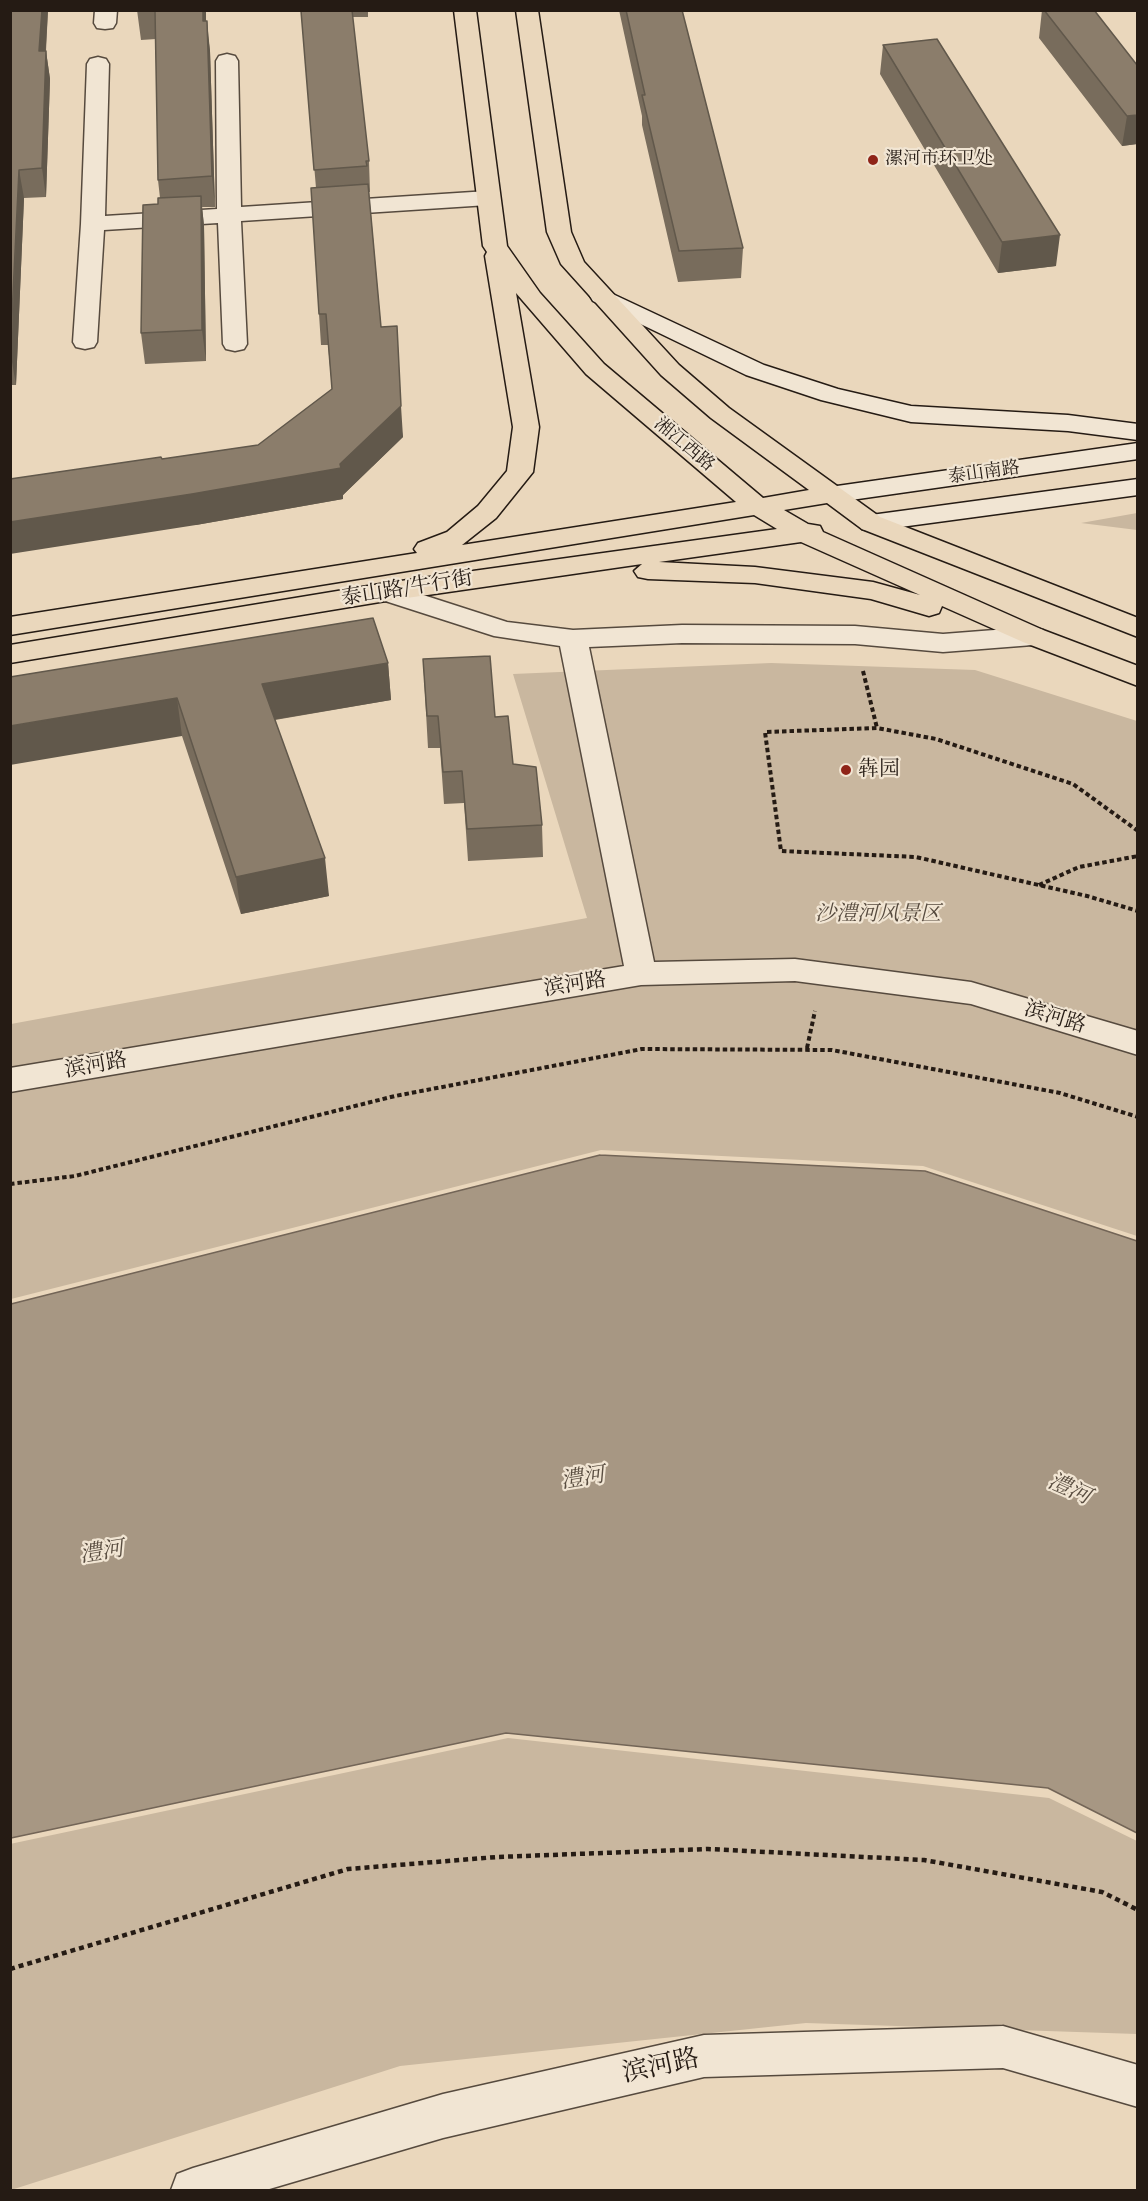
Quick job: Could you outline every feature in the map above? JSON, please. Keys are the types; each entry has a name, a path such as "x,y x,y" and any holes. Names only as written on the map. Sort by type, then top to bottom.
{"main road":[{"name":"湘江西路","path":"465,10 495,246 531,298 595,369 757,506 804,532 1033,636 1137,677"},
{"path":"527,10 559,232 573,264 670,370 720,414 871,523 1137,628"},
{"path":"385,579 457,538 487,512 520,472 526,427 495,246"},
{"name":"泰山路/牛行街","path":"10,654 757,506 830,495"},
{"name":"泰山路/牛行街","path":"10,626 385,579 871,523"},
{"path":"385,579 479,592 660,570 755,575 873,591 1033,636"}],"street":[{"path":"227,61 229,215 235,344"},
{"path":"85,342 93,224 98,64"},
{"path":"93,224 488,198"},
{"path":"602,296 755,370 830,395 911,414 1068,423 1137,432"},
{"name":"泰山南路","path":"830,495 1137,452"},
{"name":"泰山南路","path":"871,523 1137,487"},
{"path":"385,579 504,630 573,639 682,634 855,635 943,643 1033,636"},
{"path":"573,639 641,974"},
{"name":"滨河路","path":"10,1080 641,974 795,970 971,993 1137,1043"},
{"name":"滨河路","path":"193,2190 443,2116 704,2056 1003,2047 1137,2086"}],"path":[{"path":"855,635 877,728"},
{"path":"1137,831 1073,784 936,739 877,728 765,732 781,851 916,857 1137,910"},
{"path":"1039,885 1079,867 1137,856"},
{"path":"10,1184 75,1176 395,1096 642,1049 832,1050 1060,1094 1137,1117"},
{"path":"10,1969 348,1869 497,1857 708,1849 924,1860 1102,1892 1137,1910"}],"green space":[{"path":"1137,513 1137,530 1081,523"},
{"name":"沙澧河风景区","path":"771,663 975,670 1137,721 1137,1236 923,1166 601,1150 11,1299 11,1024 587,918 513,674"},
{"path":"508,1738 1049,1798 1137,1841 1137,2034 806,2023 400,2066 11,2190 10,1844"}],"water":[{"name":"澧河","path":"600,1155 925,1171 1137,1241 1137,1833 1048,1788 506,1733 11,1838 11,1304"}],"building":[{"path":"10,10 42,10 39,51 46,51 42,168 19,170 10,356"},
{"path":"155,10 203,10 203,21 207,21 212,176 158,180"},
{"path":"352,10 369,161 366,161 367,166 314,170 301,11"},
{"path":"626,10 682,10 743,248 679,251 642,95 645,95"},
{"path":"1044,10 1094,10 1137,65 1137,115 1127,116"},
{"path":"937,39 1060,235 1002,242 883,45"},
{"path":"368,184 381,327 397,326 401,406 340,464 341,468 10,522 10,479 258,445 332,389 326,314 319,314 311,188"},
{"path":"201,196 202,330 141,333 143,205 158,204 158,198"},
{"path":"373,618 388,663 262,684 325,858 236,877 177,698 10,726 10,677"},
{"path":"490,656 495,717 508,716 513,764 536,767 542,825 467,829 462,771 443,772 438,716 427,716 423,659"}],"place":[{"name":"漯河市环卫处","path":"873,160"},
{"name":"犇园","path":"846,770"}]}
